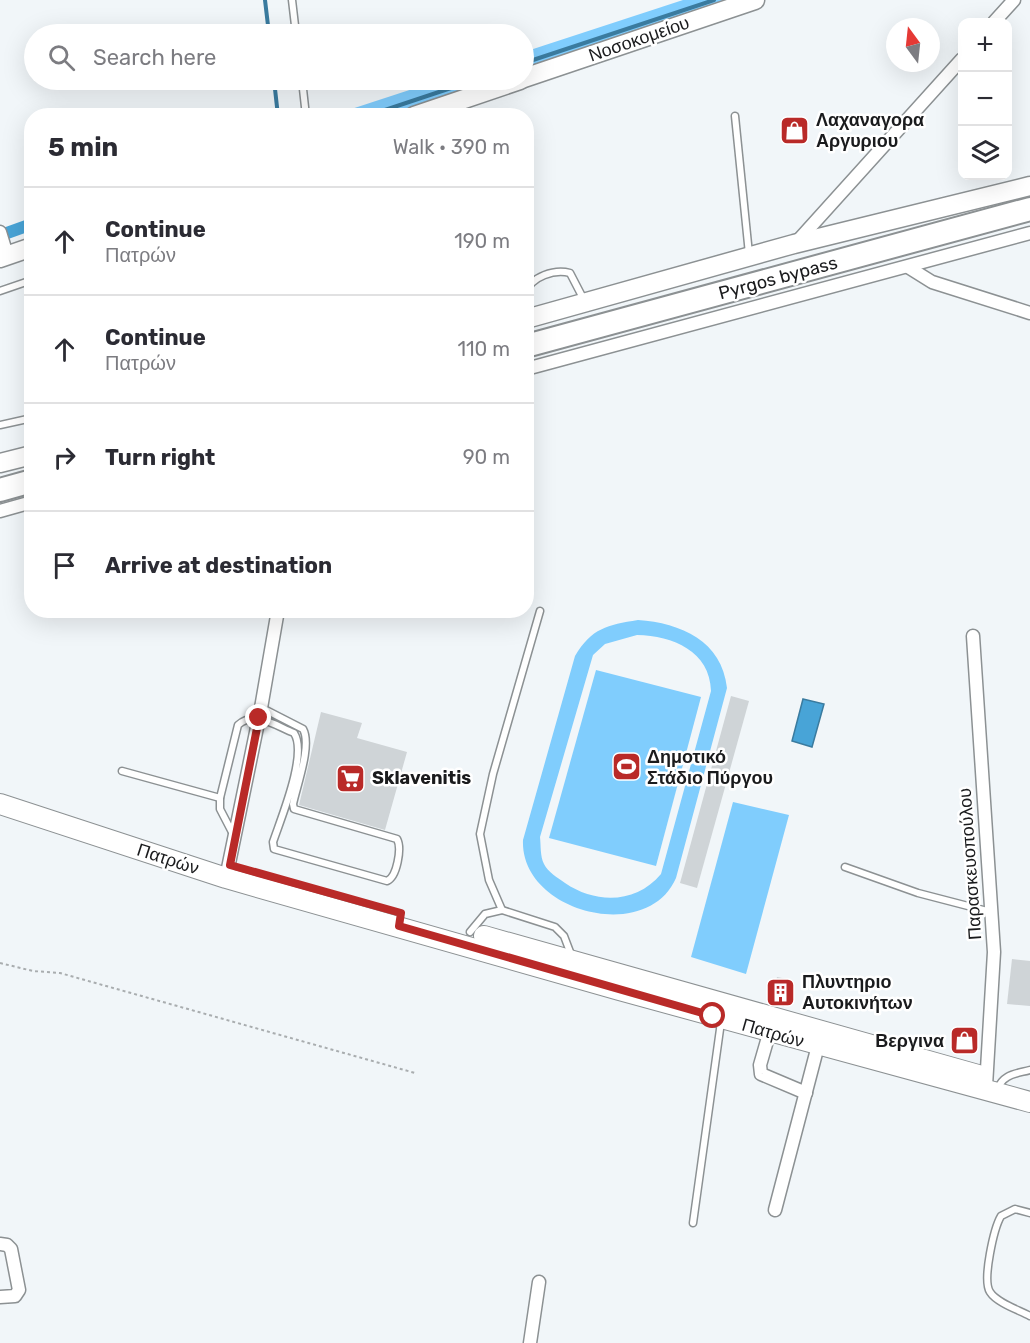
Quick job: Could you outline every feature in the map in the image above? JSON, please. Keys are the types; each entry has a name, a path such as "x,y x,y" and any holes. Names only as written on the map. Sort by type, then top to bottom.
{"highway":[{"name":"Pyrgos bypass","path":"534,344 1030,209"},
{"path":"0,490 24,483"}],"main road":[{"name":"Πατρών","path":"0,791 228,871"},
{"name":"Πατρών","path":"0,804 400,919 722,1018 772,1024"},
{"name":"Πατρών","path":"400,919 470,932 573,961 772,1024 992,1085 1030,1102"},
{"name":"Πατρών","path":"992,1085 1030,1075"}],"street":[{"name":"Νοσοκομείου","path":"534,75 755,0"},
{"path":"998,18 1014,0"},
{"path":"794,244 958,64"},
{"name":"Νοσοκομείου","path":"437,108 490,90"},
{"path":"534,317 794,244 1030,186"},
{"path":"0,232 4,256 24,250"},
{"path":"534,367 1030,233"},
{"path":"908,267 932,282 1030,313"},
{"path":"0,463 24,456"},
{"path":"0,511 24,504"},
{"path":"228,871 277,618"},
{"name":"Παρασκευοπούλου","path":"973,636 994,952 992,1085"},
{"path":"772,1024 760,1065 761,1074 779,1084 806,1094"},
{"path":"775,1210 820,1038"},
{"path":"0,1244 7,1245 11,1249 19,1292 15,1296 0,1297"},
{"path":"530,1343 539,1282"}],"lane":[{"path":"292,0 295,24"},
{"path":"303,90 305,108"},
{"path":"735,116 749,257"},
{"path":"534,281 564,271 570,273 585,302"},
{"path":"0,291 24,283"},
{"path":"0,426 24,420"},
{"path":"502,910 489,880 480,834 493,774 540,611"},
{"path":"235,838 220,809 220,798 238,725 260,713 303,729 305,733 306,751 293,808 398,839 400,846 391,880 274,849 273,842 300,748 294,734 260,713"},
{"path":"122,771 220,798"},
{"path":"845,867 918,893 991,912"},
{"path":"470,932 485,914 502,910 555,927 564,936 573,961"},
{"path":"693,1223 722,1018"},
{"path":"1030,1213 1015,1209 1001,1216 986,1276 990,1292 995,1297 1030,1316"}],"path":[{"path":"0,963 33,971 60,973 415,1073"}],"shaded area":[{"path":"683,0 736,0 534,68 534,49"},
{"path":"409,90 469,90 414,108 354,108"},
{"path":"638,620 669,625 697,637 717,658 724,672 727,688 676,878 661,899 639,910 614,914 588,911 562,901 542,886 528,865 523,840 575,656 588,639 601,629","holes":["637,635 676,643 697,656 709,677 711,691 661,874 651,884 628,896 615,898 590,895 565,883 548,870 542,858 540,837 593,655 605,644"]},
{"name":"Δημοτικό Στάδιο Πύργου","path":"596,670 701,697 656,866 549,838"},
{"path":"803,699 824,704 812,747 792,741"},
{"path":"733,802 789,815 746,974 691,957"}],"building":[{"path":"731,696 749,701 697,888 680,883"},
{"name":"Sklavenitis","path":"321,712 362,723 357,738 407,752 385,830 299,805"},
{"path":"1012,959 1030,961 1030,1006 1007,1004"},
{"name":"Πλυντηριο Αυτοκινήτων","path":"777,977 792,980 784,1007 770,1004"}],"waterway":[{"path":"265,0 268,24"},
{"path":"534,60 714,0"},
{"path":"275,90 277,108"},
{"path":"391,108 445,90"},
{"path":"7,233 24,227"}],"place":[{"name":"Λαχαναγορα Αργυριου","path":"795,130"},
{"name":"Δημοτικό Στάδιο Πύργου","path":"626,767"},
{"name":"Sklavenitis","path":"351,778"},
{"name":"Πλυντηριο Αυτοκινήτων","path":"781,992"},
{"name":"Βεργινα","path":"965,1041"}],"route":[{"path":"259,718 230,865 401,913 399,926 713,1016"}]}
